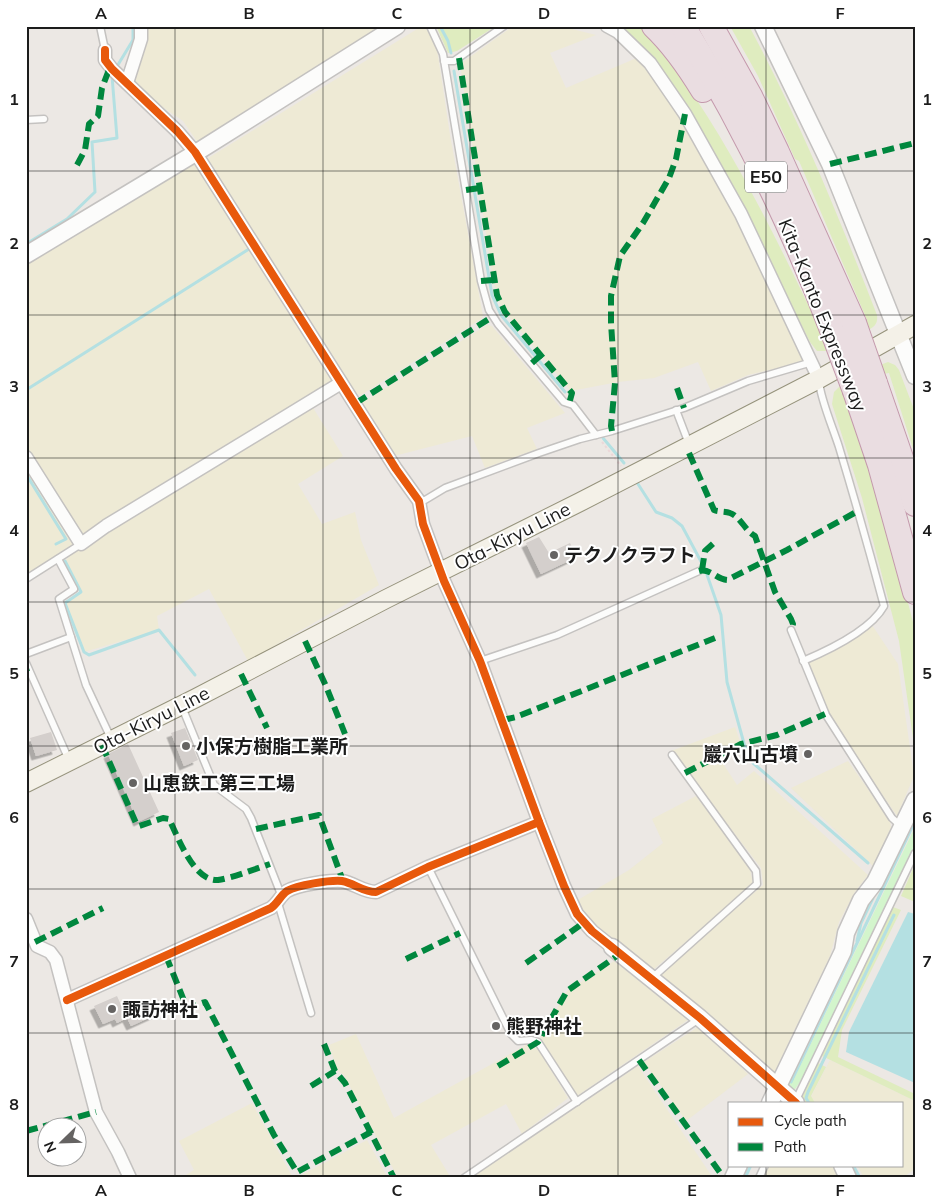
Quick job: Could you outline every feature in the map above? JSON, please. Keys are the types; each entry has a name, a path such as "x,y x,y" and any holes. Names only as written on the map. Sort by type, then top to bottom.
{"highway":[{"path":"654,26 688,65 748,163 786,239 820,298"},
{"name":"Kita-Kanto Expressway","path":"683,26 728,103 758,160 793,233 834,335 865,387 902,458 915,504"},
{"name":"Kita-Kanto Expressway","path":"715,32 777,152 854,323 880,465 915,592"}],"main road":[{"name":"Ota-Kiryu Line","path":"26,783 819,379 915,325"}],"street":[{"path":"119,77 141,39 141,26"},
{"path":"26,255 397,26"},
{"path":"607,26 618,32 650,63 685,114 741,214 819,379"},
{"path":"763,26 830,164 915,376"},
{"path":"105,50 106,60 119,77 177,131 195,152 341,383 356,403 396,470 419,501 422,524 440,571 480,661 539,822 564,886 578,914 592,931 700,1018 794,1102"},
{"path":"26,457 81,544 106,526 341,383"},
{"path":"770,1102 843,951 846,933 861,900 875,882 915,800"},
{"path":"67,1000 272,908 291,889 328,881 343,881 370,892 376,892 428,867 539,822"},
{"path":"26,919 37,946 54,956 96,1112 130,1178"},
{"path":"733,1178 739,1166"},
{"path":"842,1166 848,1178"}],"lane":[{"path":"100,26 105,50"},
{"path":"430,26 441,47 444,61 481,281 489,310 498,324 564,402 573,405 596,434"},
{"path":"444,61 454,61 504,26"},
{"path":"26,120 44,120"},
{"path":"419,501 425,500 445,488 547,450 676,410 748,381 812,362"},
{"path":"803,660 858,632 877,618 884,606 855,502 820,389 819,379"},
{"path":"676,410 690,445"},
{"path":"26,579 81,544"},
{"path":"58,559 74,589 59,599 86,685 113,739"},
{"path":"480,661 557,635 699,571"},
{"path":"791,630 826,715 892,818 902,827"},
{"path":"26,654 71,637"},
{"path":"26,663 69,761"},
{"path":"181,705 214,785 246,809 251,818 280,900 311,1013"},
{"path":"651,978 757,884 756,871 672,755"},
{"path":"795,1102 915,853"},
{"path":"428,867 511,1034 518,1040 538,1042 577,1102"},
{"path":"464,1178 700,1018"},
{"path":"759,1178 765,1166"}],"path":[{"path":"596,434 624,470"}],"shaded area":[{"path":"141,26 397,26 202,149 183,121 127,83"},
{"path":"422,26 427,30 437,49 450,135 483,316 361,395 354,393 205,160"},
{"path":"516,26 560,26 596,35 550,53 566,88 639,57 658,82 714,172 806,357 803,362 748,375 711,391 698,362 654,378 618,382 571,391 500,304 493,280 460,64"},
{"path":"195,152 341,383 310,403 343,456 298,484 322,524 355,512 361,540 379,585 248,661 209,589 157,616 159,630 84,652 65,603 81,592 65,561 79,546 26,578 26,255"},
{"path":"487,325 492,326 565,413 527,428 537,449 485,468 472,436 394,456 363,408 363,402"},
{"path":"872,625 898,664 914,776 897,816 827,710 809,663"},
{"path":"735,727 741,744 718,756 737,785 754,771 868,875 855,892 839,922 830,956 773,1075 658,976 763,885 761,868 671,751"},
{"path":"848,761 890,820 891,828 873,866 791,788"},
{"path":"696,796 750,868 753,884 653,970 591,921 576,901 629,870 663,843 652,819"},
{"path":"614,961 688,1020 574,1098 538,1042 567,991"},
{"path":"698,1027 748,1074 686,1121 644,1062"},
{"path":"356,1034 394,1118 528,1044 538,1049 568,1098 522,1134 506,1104 431,1145 451,1178 398,1178 344,1075 338,1071 329,1045"},
{"path":"830,1060 915,1101 915,1169 902,1178 864,1178 858,1166 904,1166 904,1102 814,1102 811,1097"},
{"path":"638,1066 713,1178 471,1178"},
{"path":"252,1103 293,1178 181,1178 194,1170 179,1141"},
{"path":"367,1140 388,1178 296,1178"},
{"path":"769,1166 833,1166 840,1178 763,1178"}],"green space":[{"path":"436,26 496,26 457,51 448,53"},
{"path":"618,26 637,26 650,35 692,92 714,126 773,234 827,344 828,351 817,351 810,342 773,268 652,57"},
{"path":"730,26 749,26 801,132 833,205 877,315 875,324 868,330 864,322 867,320 799,161 795,159 758,76"},
{"path":"888,362 895,365 899,370 915,412 915,455 889,373 883,374 880,365"},
{"path":"841,385 886,517 915,630 915,752 899,641 862,498 832,404 834,392"},
{"path":"915,827 915,846 806,1073 795,1089 789,1090 784,1087 788,1079 794,1079"},
{"path":"915,864 915,902 901,896"},
{"path":"893,907 901,910 842,1030 838,1057 915,1094 915,1101 822,1056"},
{"path":"818,1063 826,1067 811,1096 814,1102 803,1102 802,1098"}],"water":[{"path":"908,912 915,914 915,1083 846,1052 849,1032"}],"building":[{"name":"テクノクラフト","path":"539,537 549,553 570,543 577,557 541,574 526,543"},
{"name":"小保方樹脂工業所","path":"185,728 198,760 184,766 171,733"},
{"path":"51,732 57,750 36,756 30,738"},
{"name":"山恵鉄工第三工場","path":"128,744 159,812 138,822 108,754"},
{"path":"117,996 125,1014 158,999 164,1011 131,1026 127,1018 117,1023 115,1019 103,1024 94,1006"}],"waterway":[{"path":"116,68 133,40 133,26"},
{"path":"440,26 448,41 451,53"},
{"path":"454,71 492,295 501,315 565,392"},
{"path":"26,244 67,219 95,192 92,142 117,138 113,74"},
{"path":"26,390 249,249"},
{"path":"603,438 624,463"},
{"path":"26,474 66,539 56,544"},
{"path":"638,484 656,512 672,518 682,526 705,569 721,615 727,682 745,747 753,763 868,863"},
{"path":"65,561 81,592 65,603 84,652 89,655 159,630 195,675"},
{"path":"791,1082 915,821"},
{"path":"857,941 861,923 873,898"},
{"path":"808,1102 806,1098 808,1092 894,915"},
{"path":"745,1178 751,1166"},
{"path":"854,1166 860,1178"}],"marked path":[{"path":"459,58 497,295 505,312 572,393 569,404"},
{"path":"77,165 85,150 89,124 98,116 102,88 110,67"},
{"path":"612,431 615,383 611,296 620,256 643,223 669,178 676,159 685,114"},
{"path":"830,164 915,143"},
{"path":"466,190 479,188"},
{"path":"481,281 493,280"},
{"path":"356,403 492,317"},
{"path":"532,363 541,355"},
{"path":"677,388 684,408"},
{"path":"689,453 714,510 734,515 755,536 775,592 793,624 791,630"},
{"path":"699,571 710,572 727,580 858,511"},
{"path":"702,570 705,551 716,541"},
{"path":"503,720 516,717 715,638"},
{"path":"305,641 326,686 345,734"},
{"path":"241,674 267,728"},
{"path":"685,773 741,744 777,735 825,714"},
{"path":"102,745 136,823 139,826 163,818 169,819 182,847 201,874 209,879 218,880 270,864"},
{"path":"256,829 319,815 343,881"},
{"path":"35,942 103,908"},
{"path":"526,963 585,922"},
{"path":"406,959 460,933"},
{"path":"498,1066 538,1042 567,991 621,953"},
{"path":"166,956 187,1008 205,1002 274,1135 297,1172 371,1132"},
{"path":"324,1044 335,1071 345,1083 394,1178"},
{"path":"639,1060 724,1178"},
{"path":"311,1086 335,1071"},
{"path":"26,1131 96,1112"}],"cycle path":[{"path":"105,50 105,60 112,69 177,131 195,152 396,469 419,501 423,524 444,581 480,661 539,822 577,914 592,931 700,1018 795,1102"},
{"path":"67,1000 271,908 287,891 292,889 314,883 342,881 367,891 376,892 428,867 539,822"}],"place":[{"name":"テクノクラフト","path":"554,555"},
{"name":"小保方樹脂工業所","path":"186,746"},
{"name":"巖穴山古墳","path":"808,754"},
{"name":"山恵鉄工第三工場","path":"133,783"},
{"name":"諏訪神社","path":"112,1009"},
{"name":"熊野神社","path":"496,1026"}]}
